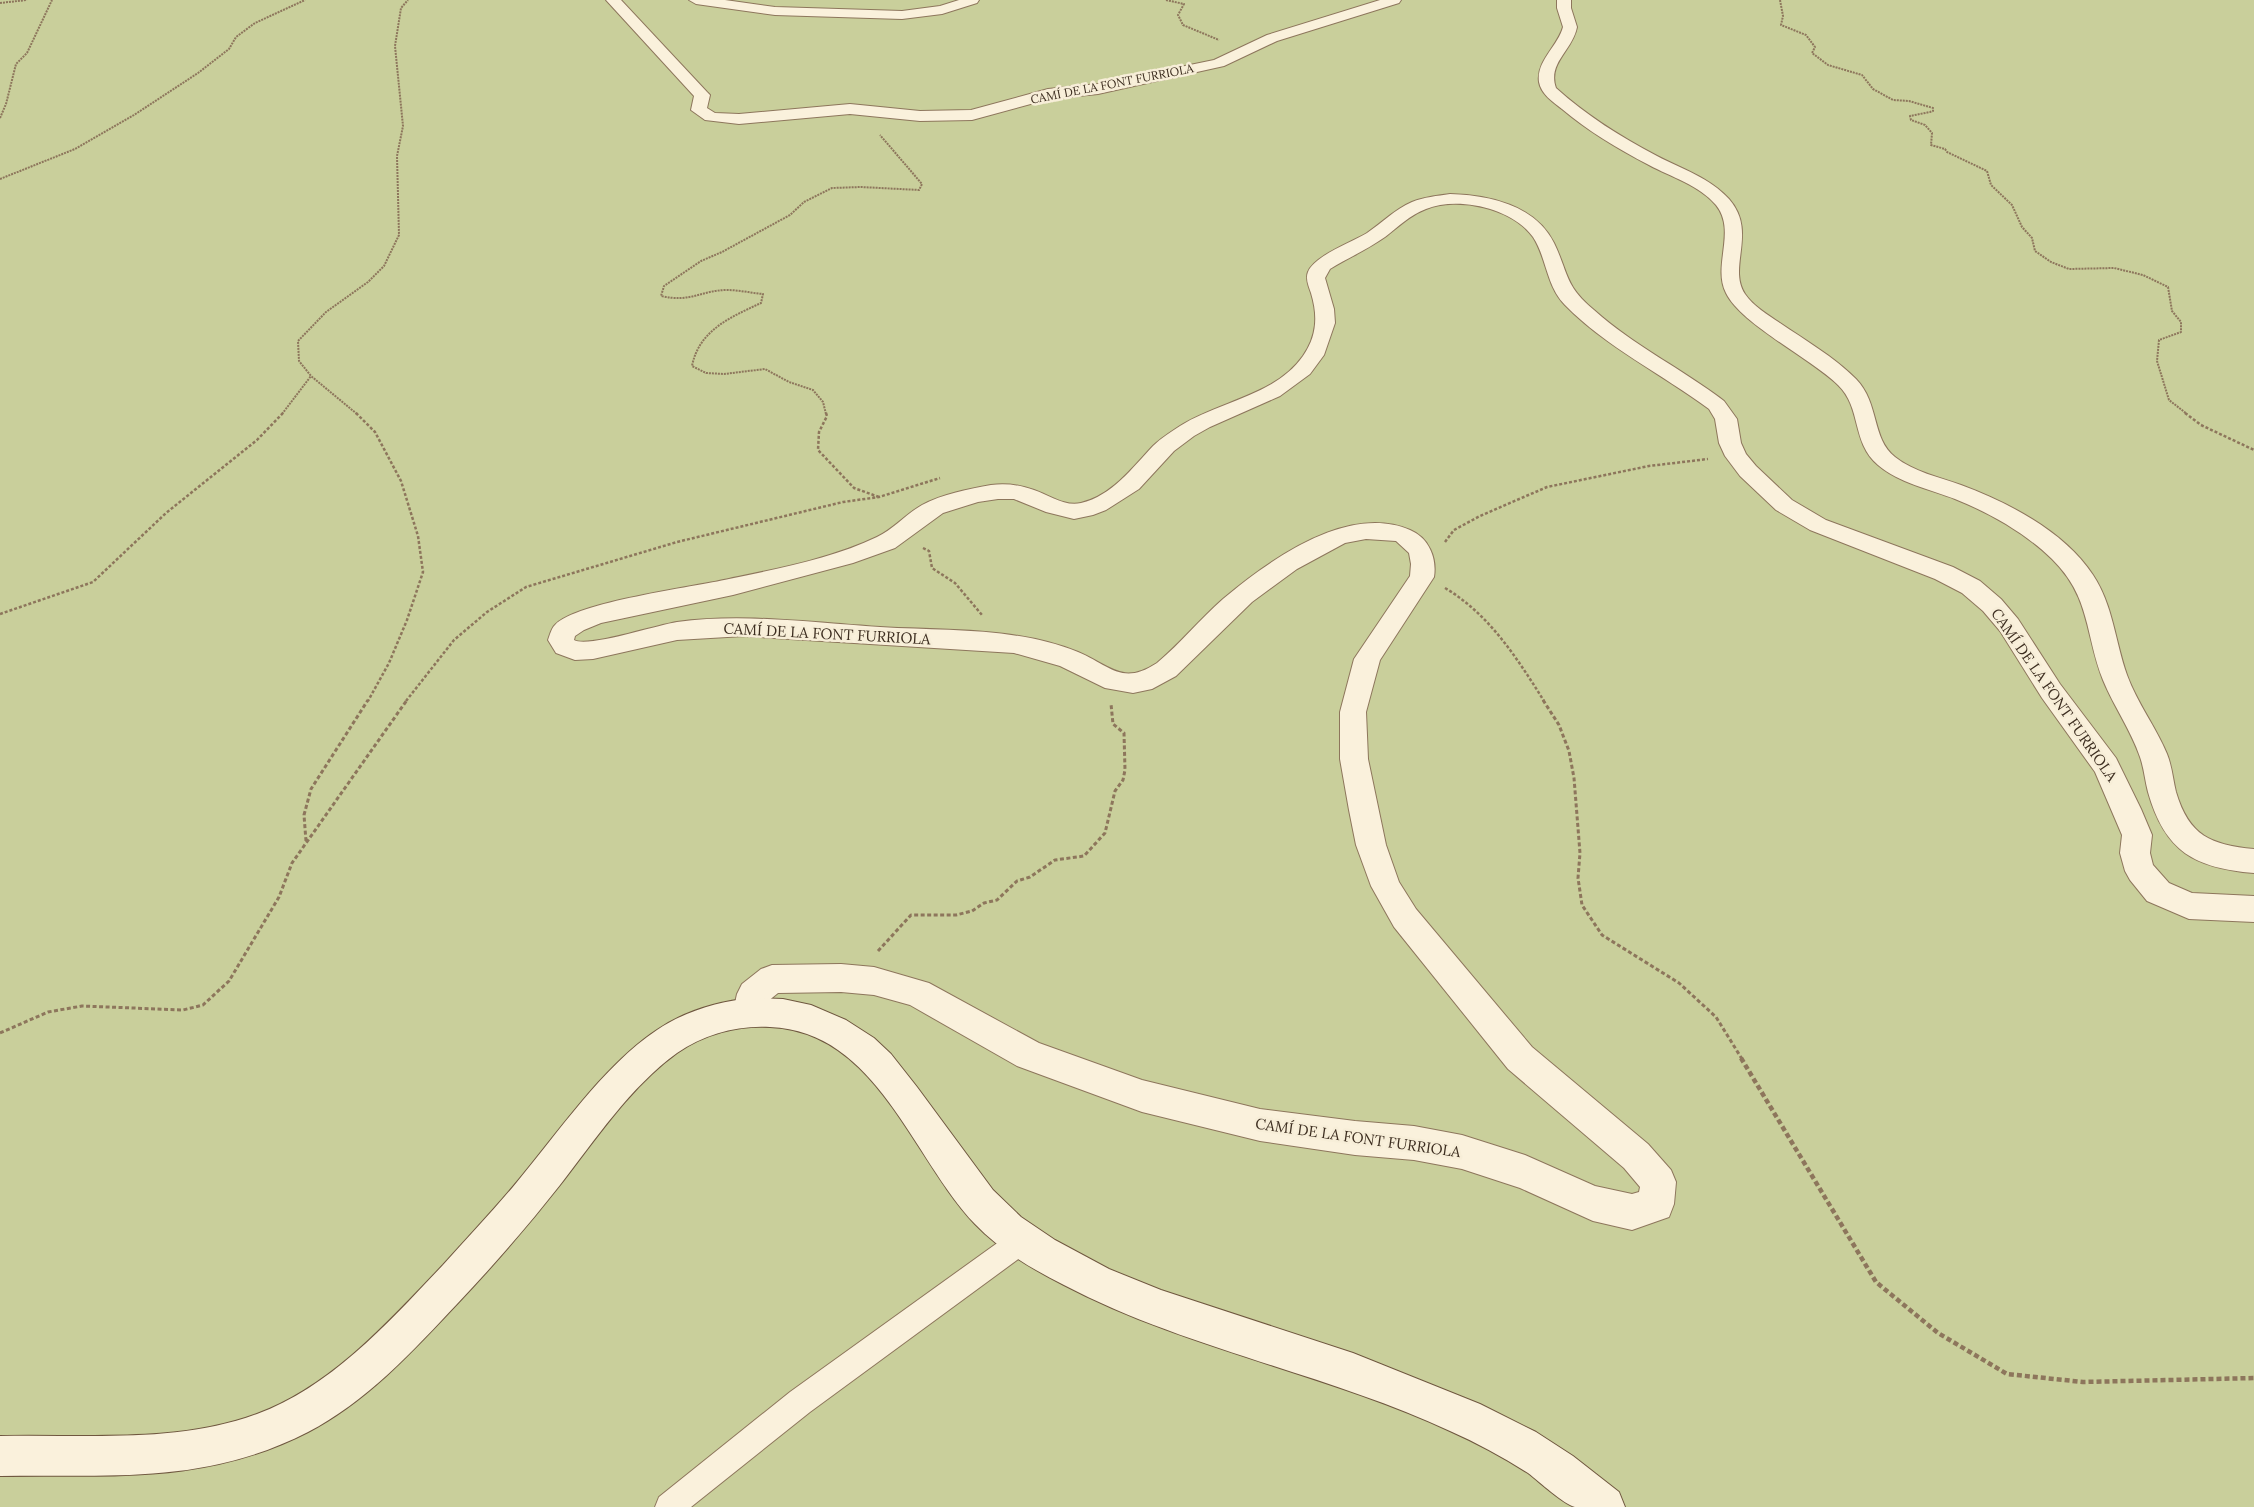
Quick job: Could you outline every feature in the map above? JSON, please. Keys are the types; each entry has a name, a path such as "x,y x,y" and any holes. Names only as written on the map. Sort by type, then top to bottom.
{"street":[{"name":"CAMÍ DE LA FONT FURRIOLA","path":"613,0 670,59 688,82 700,91 702,95 699,110 703,114 724,118 760,118 850,109 920,116 972,115 1048,94 1098,89 1147,80 1218,63 1272,38 1394,0"},
{"path":"696,0 775,11 902,15 942,10 972,0"},
{"path":"1564,0 1562,6 1571,25 1569,32 1546,71 1546,84 1549,90 1605,132 1703,186 1723,203 1732,223 1732,281 1736,295 1756,314 1847,382 1864,407 1868,433 1878,453 1910,475 1987,505 2024,526 2062,555 2083,579 2096,605 2104,642 2114,674 2120,691 2143,731 2156,761 2171,820 2181,835 2201,850 2222,858 2254,861"},
{"name":"CAMÍ DE LA FONT FURRIOLA","path":"749,1012 753,994 772,979 863,980 918,993 1029,1055 1142,1096 1260,1125 1355,1138 1414,1143 1462,1152 1525,1172 1594,1203 1632,1212 1656,1204 1658,1182 1636,1156 1520,1058 1405,918 1386,886 1371,845 1363,810 1354,758 1353,712 1367,659 1423,571 1421,552 1414,542 1402,535 1371,531 1352,533 1334,539 1293,561 1232,605 1185,651 1155,676 1143,682 1126,684 1111,680 1097,672 1043,650 1014,644 744,627 678,631 592,650 575,651 565,646 561,640 563,632 570,626 594,616 729,588 860,552 882,544 898,535 932,509 955,501 1005,490 1030,496 1052,506 1075,511 1085,510 1100,503 1137,478 1166,445 1186,431 1270,393 1304,367 1317,352 1326,321 1316,278 1317,272 1323,265 1377,234 1414,208 1422,204 1448,200 1467,200 1493,205 1528,221 1540,234 1558,279 1570,299 1600,324 1717,406 1726,419 1730,443 1736,456 1762,486 1784,505 1804,518 1944,572 1982,595 2009,625 2050,691 2106,766 2127,809 2137,836 2136,861 2140,871 2149,882 2158,892 2189,906 2254,909"},
{"path":"0,1456 142,1455 194,1452 232,1443 268,1431 298,1416 328,1397 364,1368 417,1319 503,1227 588,1120 646,1059 678,1034 696,1025 713,1019 749,1012 780,1013 807,1018 838,1033 862,1048 874,1058 907,1101 949,1164 984,1208 1023,1240 1067,1267 1132,1298 1240,1336 1333,1365 1471,1421 1510,1439 1544,1460 1604,1507"}],"lane":[{"path":"669,1507 800,1402 1023,1240"}],"path":[{"path":"0,4 27,0"},
{"path":"0,118 6,104 16,64 27,53 52,0"},
{"path":"0,179 75,149 134,115 198,73 229,49 236,37 255,23 304,0"},
{"path":"0,1033 48,1012 82,1006 183,1010 202,1005 230,981 279,897 292,863 306,841 304,815 311,789 359,716 389,664 407,620 423,572 418,536 401,481 375,432 367,422 311,376 298,362 298,341 326,312 368,282 384,266 399,235 397,156 403,126 395,46 402,8 408,0"},
{"path":"1166,0 1184,4 1178,15 1183,25 1211,36 1242,52"},
{"path":"1780,0 1784,16 1782,25 1804,33 1813,41 1815,47 1812,53 1828,65 1862,75 1873,89 1893,100 1908,101 1932,108 1933,112 1928,114 1913,114 1910,116 1912,120 1925,125 1932,133 1931,145 1945,149 1947,152 1978,164 1987,171 1991,185 2012,205 2022,227 2032,238 2035,251 2050,262 2069,269 2090,267 2114,268 2143,275 2168,287 2172,311 2181,322 2181,332 2159,340 2157,361 2169,400 2201,426 2254,450"},
{"path":"878,133 893,148 903,164 922,184 919,190 861,187 832,188 804,202 790,215 702,261 664,286 661,296 674,299 692,298 726,290 763,294 761,303 724,322 702,340 693,354 692,366 706,373 724,374 765,369 789,382 813,390 822,402 827,416 819,432 818,450 854,488 880,497"},
{"path":"0,614 93,582 166,513 257,440 289,406 311,376"},
{"path":"1736,456 1649,466 1547,487 1480,516 1454,530 1423,571 1462,598 1495,629 1531,680 1559,725 1568,751 1574,778 1580,853 1578,878 1582,905 1602,935 1679,983 1716,1017 1876,1282 1938,1333 2007,1374 2083,1382 2254,1378"},
{"path":"898,535 929,551 932,568 955,582 978,611 1014,644"},
{"path":"863,980 861,966 872,958 911,915 956,915 972,911 984,903 998,900 1018,881 1030,877 1055,860 1084,856 1105,833 1115,791 1123,780 1125,770 1124,733 1113,724 1111,701 1103,694 1096,683 1097,672"}],"green space":[{"path":"0,0 2254,0 2254,1507 0,1507"}]}
